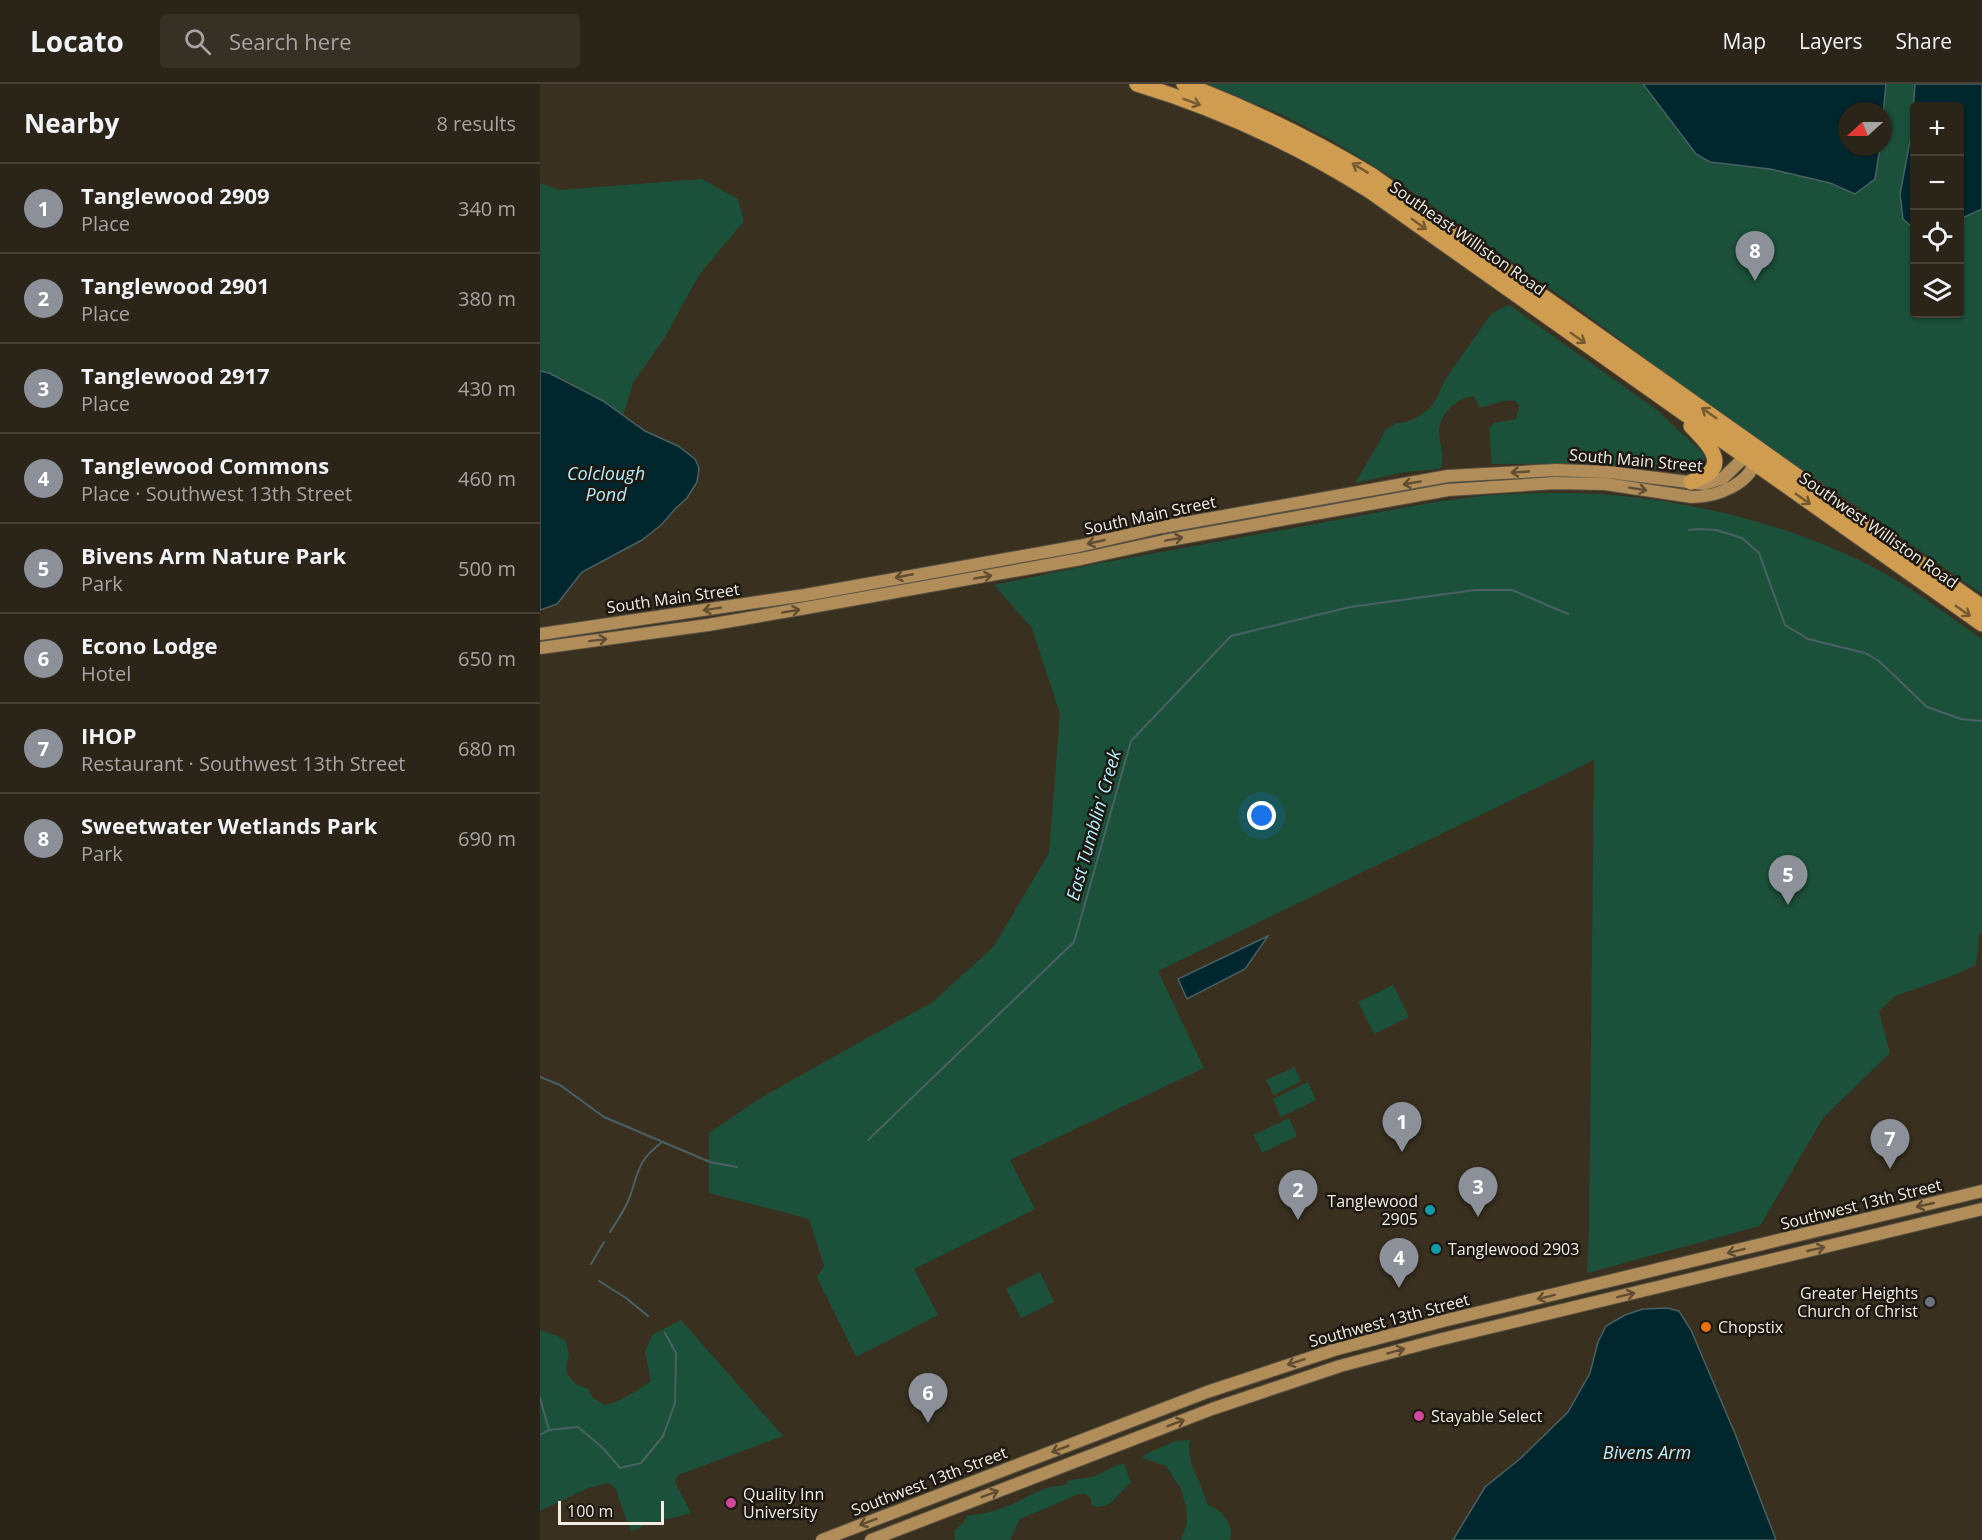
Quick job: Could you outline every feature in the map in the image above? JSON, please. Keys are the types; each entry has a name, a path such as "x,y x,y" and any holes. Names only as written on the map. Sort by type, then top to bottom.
{"highway":[{"name":"Southeast Williston Road","path":"1137,84 1232,118 1300,150 1467,250 1757,447"},
{"name":"Southeast Williston Road","path":"1184,84 1261,115 1336,154 1390,187 1467,250 1749,461"},
{"path":"1673,405 1714,454 1715,462 1708,474 1691,482"},
{"name":"Southwest Williston Road","path":"1757,447 1982,607"},
{"name":"Southwest Williston Road","path":"1749,461 1982,624"}],"main road":[{"name":"South Main Street","path":"540,634 805,595 1079,546 1162,527 1448,476 1470,481 1605,484 1706,497 1730,489 1757,447"},
{"name":"South Main Street","path":"540,648 698,627 1081,560 1164,541 1323,512 1470,481 1571,470 1608,472 1704,484 1714,482 1749,461"},
{"path":"1571,470 1580,484"},
{"path":"1320,499 1323,512"},
{"name":"Southwest 13th Street","path":"822,1540 1207,1392 1325,1353 1443,1321 1982,1191"},
{"name":"Southwest 13th Street","path":"871,1540 1212,1409 1334,1368 1438,1340 1982,1209"}],"green space":[{"path":"1208,84 1982,84 1982,594 1839,494 1759,443 1572,304 1393,178 1331,140 1287,117"},
{"path":"702,179 738,199 744,221 699,275 665,337 633,383 623,416 572,384 540,371 540,183 560,190"},
{"path":"1509,305 1657,410 1702,452 1705,457 1703,466 1690,472 1586,463 1492,464 1489,428 1494,423 1516,419 1519,407 1517,402 1503,401 1479,407 1474,396 1456,403 1446,413 1440,424 1442,464 1440,469 1405,472 1355,483 1385,430 1397,423 1407,422 1421,415 1431,407 1446,378 1492,313"},
{"path":"1605,494 1649,499 1753,520 1787,531 1820,543 1884,573 1922,596 1982,639 1982,933 1979,936 1976,965 1895,996 1879,1011 1890,1053 1823,1118 1760,1226 1587,1273 1594,760 1158,971 1204,1068 1010,1160 1035,1209 914,1269 938,1315 856,1357 817,1277 824,1266 809,1219 709,1193 709,1133 759,1099 933,1002 994,946 1049,853 1060,714 1032,628 994,585 1090,565 1435,502 1490,495"},
{"path":"1393,985 1409,1017 1374,1034 1358,1002"},
{"path":"1294,1067 1301,1081 1274,1095 1266,1080"},
{"path":"1308,1082 1316,1100 1281,1117 1273,1099"},
{"path":"1289,1118 1297,1136 1262,1153 1254,1135"},
{"path":"1040,1272 1054,1302 1021,1318 1006,1289"},
{"path":"681,1320 783,1436 678,1475 675,1482 691,1513 647,1524 632,1531 616,1489 609,1483 588,1488 540,1511 540,1330 558,1336 566,1342 569,1354 566,1365 567,1374 576,1384 588,1389 593,1398 605,1405 623,1398 651,1381 645,1352 652,1335"},
{"path":"1190,1440 1192,1464 1207,1504 1217,1509 1225,1518 1230,1529 1230,1540 1181,1540 1187,1523 1186,1506 1181,1489 1166,1466 1143,1458 1144,1455 1175,1441"},
{"path":"1124,1464 1131,1482 1108,1504 1097,1507 1091,1505 1091,1498 1086,1494 1079,1494 1020,1519 1010,1540 955,1540 954,1531 967,1516 1003,1508 1042,1490 1066,1485 1068,1481 1094,1476"}],"water":[{"path":"1643,84 1886,84 1884,102 1838,102 1838,156 1879,156 1875,179 1855,194 1830,183 1770,169 1710,162 1696,154"},
{"path":"1915,84 1982,84 1982,209 1964,217 1964,102 1914,102"},
{"path":"1910,141 1910,225 1903,219 1900,194"},
{"name":"Colclough Pond","path":"540,371 549,373 603,401 645,431 678,446 695,459 699,468 697,482 687,498 661,525 642,540 582,572 557,604 540,610"},
{"path":"1268,936 1245,969 1187,999 1178,979"},
{"name":"Bivens Arm","path":"1667,1308 1679,1311 1691,1330 1736,1436 1776,1540 1453,1540 1485,1487 1521,1458 1568,1412 1590,1373 1598,1342 1606,1326 1625,1315 1643,1309"}],"waterway":[{"name":"East Tumblin' Creek","path":"1689,530 1716,530 1742,538 1759,553 1785,625 1808,639 1865,653 1879,661 1927,707 1961,719 1982,721"},
{"name":"East Tumblin' Creek","path":"868,1140 1074,942 1131,741 1231,636 1350,607 1475,590 1512,590 1568,614"},
{"path":"540,1077 560,1085 604,1117 710,1162 737,1167"},
{"path":"610,1232 627,1203 643,1162 661,1143"},
{"path":"591,1264 604,1242"},
{"path":"599,1281 626,1298 648,1316"},
{"path":"540,1435 549,1430 578,1427 603,1448 620,1468 641,1463 663,1436 675,1403 676,1353 665,1333"},
{"path":"540,1398 549,1430"}],"place":[{"name":"Sweetwater Wetlands Park","path":"1755,281"},
{"name":"Bivens Arm Nature Park","path":"1788,905"},
{"name":"Tanglewood 2909","path":"1402,1152"},
{"name":"IHOP","path":"1890,1169"},
{"name":"Tanglewood 2905","path":"1430,1210"},
{"name":"Tanglewood 2917","path":"1478,1217"},
{"name":"Tanglewood 2901","path":"1298,1220"},
{"name":"Tanglewood 2903","path":"1436,1249"},
{"name":"Tanglewood Commons","path":"1399,1288"},
{"name":"Greater Heights Church of Christ","path":"1930,1302"},
{"name":"Chopstix","path":"1706,1327"},
{"name":"Stayable Select","path":"1419,1416"},
{"name":"Econo Lodge","path":"928,1423"},
{"name":"Quality Inn University","path":"731,1503"}]}
